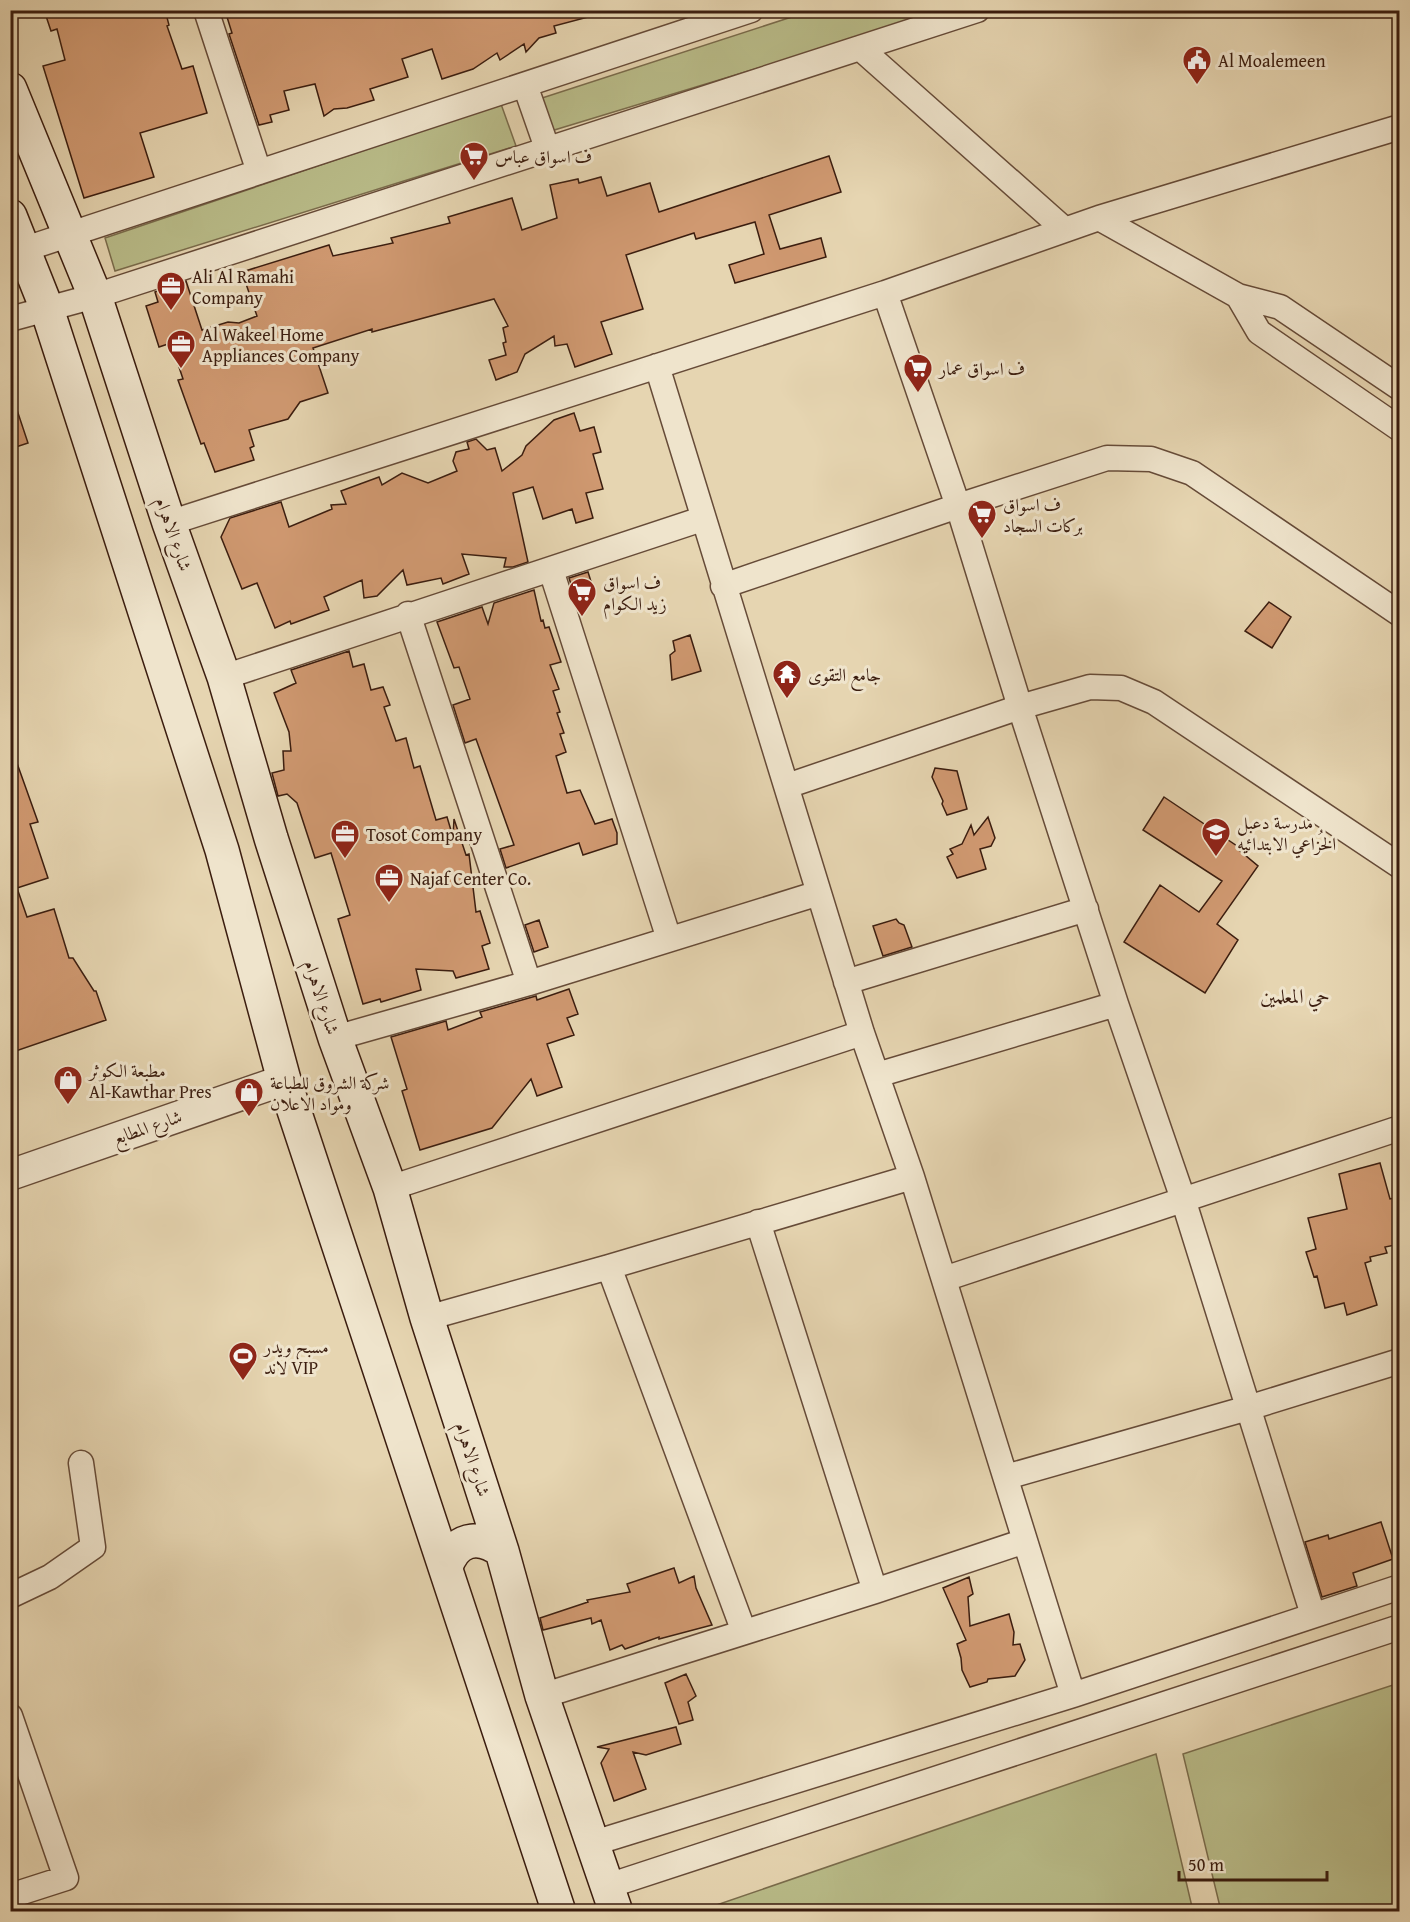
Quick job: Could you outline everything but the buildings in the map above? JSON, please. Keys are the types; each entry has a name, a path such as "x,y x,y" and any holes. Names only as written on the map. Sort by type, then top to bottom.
{"main road":[{"name":"شارع الاهرام","path":"10,89 94,296 169,523 224,677 286,888 335,1038 390,1188 427,1318 502,1551 542,1696 612,1899"},
{"path":"10,216 18,252 47,309 222,850 284,1080 559,1911"},
{"path":"222,850 229,854 246,855 264,847 271,838"},
{"path":"237,905 250,886 268,882 286,888"},
{"path":"429,1518 440,1523 452,1524 463,1521 473,1515 485,1495"},
{"path":"446,1568 453,1551 468,1541 480,1540 502,1551"}],"street":[{"path":"206,10 259,172"},
{"path":"18,252 751,10"},
{"path":"10,319 94,296 977,10"},
{"path":"860,48 1064,229"},
{"path":"525,85 547,148"},
{"path":"169,523 885,293 1064,229 1400,127"},
{"path":"1099,218 1238,296 1280,307 1400,388"},
{"path":"885,293 958,506 1116,1004 1183,1199 1313,1615"},
{"path":"1238,296 1259,332 1400,429"},
{"path":"657,366 702,519 787,786 846,982 912,1177 1073,1695"},
{"path":"723,586 1107,458 1152,459 1191,473 1400,614"},
{"path":"224,677 702,519"},
{"path":"551,570 669,939"},
{"path":"408,615 529,983"},
{"path":"787,786 1020,707 1090,687 1121,688 1154,702 1400,866"},
{"path":"335,1038 529,983 819,893"},
{"path":"846,982 1086,909"},
{"path":"877,1075 1116,1004"},
{"path":"390,1188 862,1033"},
{"name":"شارع المطابع","path":"10,1175 284,1080"},
{"path":"944,1279 1400,1128"},
{"path":"427,1318 609,1267 912,1177"},
{"path":"758,1222 875,1591"},
{"path":"609,1267 744,1632"},
{"path":"1006,1477 1248,1408 1400,1361"},
{"path":"10,1596 50,1577 93,1547 81,1463"},
{"path":"542,1696 1026,1541"},
{"path":"594,1843 1073,1695 1400,1587"},
{"path":"612,1899 1400,1627"},
{"path":"10,1716 66,1878 10,1896"}],"green space":[{"path":"810,11 946,11 551,131 539,99"},
{"path":"501,104 516,146 115,271 105,238"},
{"path":"1399,1683 1399,1902 1370,1911 1221,1911 1183,1754"},
{"path":"1156,1754 1193,1911 699,1911"}],"place":[{"name":"Al Moalemeen","path":"1197,86"},
{"name":"ف اسواق عباس","path":"474,182"},
{"name":"Ali Al Ramahi Company","path":"171,312"},
{"name":"Al Wakeel Home Appliances Company","path":"181,370"},
{"name":"ف اسواق عمار","path":"918,394"},
{"name":"ف اسواق بركات السجاد","path":"982,540"},
{"name":"ف اسواق زيد الكوام","path":"582,618"},
{"name":"جامع التقوى","path":"787,700"},
{"name":"مدرسة دعبل الخُزاعي الابتدائيه","path":"1216,858"},
{"name":"Tosot Company","path":"345,860"},
{"name":"Najaf Center Co.","path":"389,904"},
{"name":"مطبعة الكوثر Al-Kawthar Pres","path":"68,1106"},
{"name":"شركة الشروق للطباعة ومواد الاعلان","path":"249,1118"},
{"name":"مسبح ويدر لاند VIP","path":"243,1382"}],"district":[{"name":"حي المعلمین","path":"1295,995"}]}
